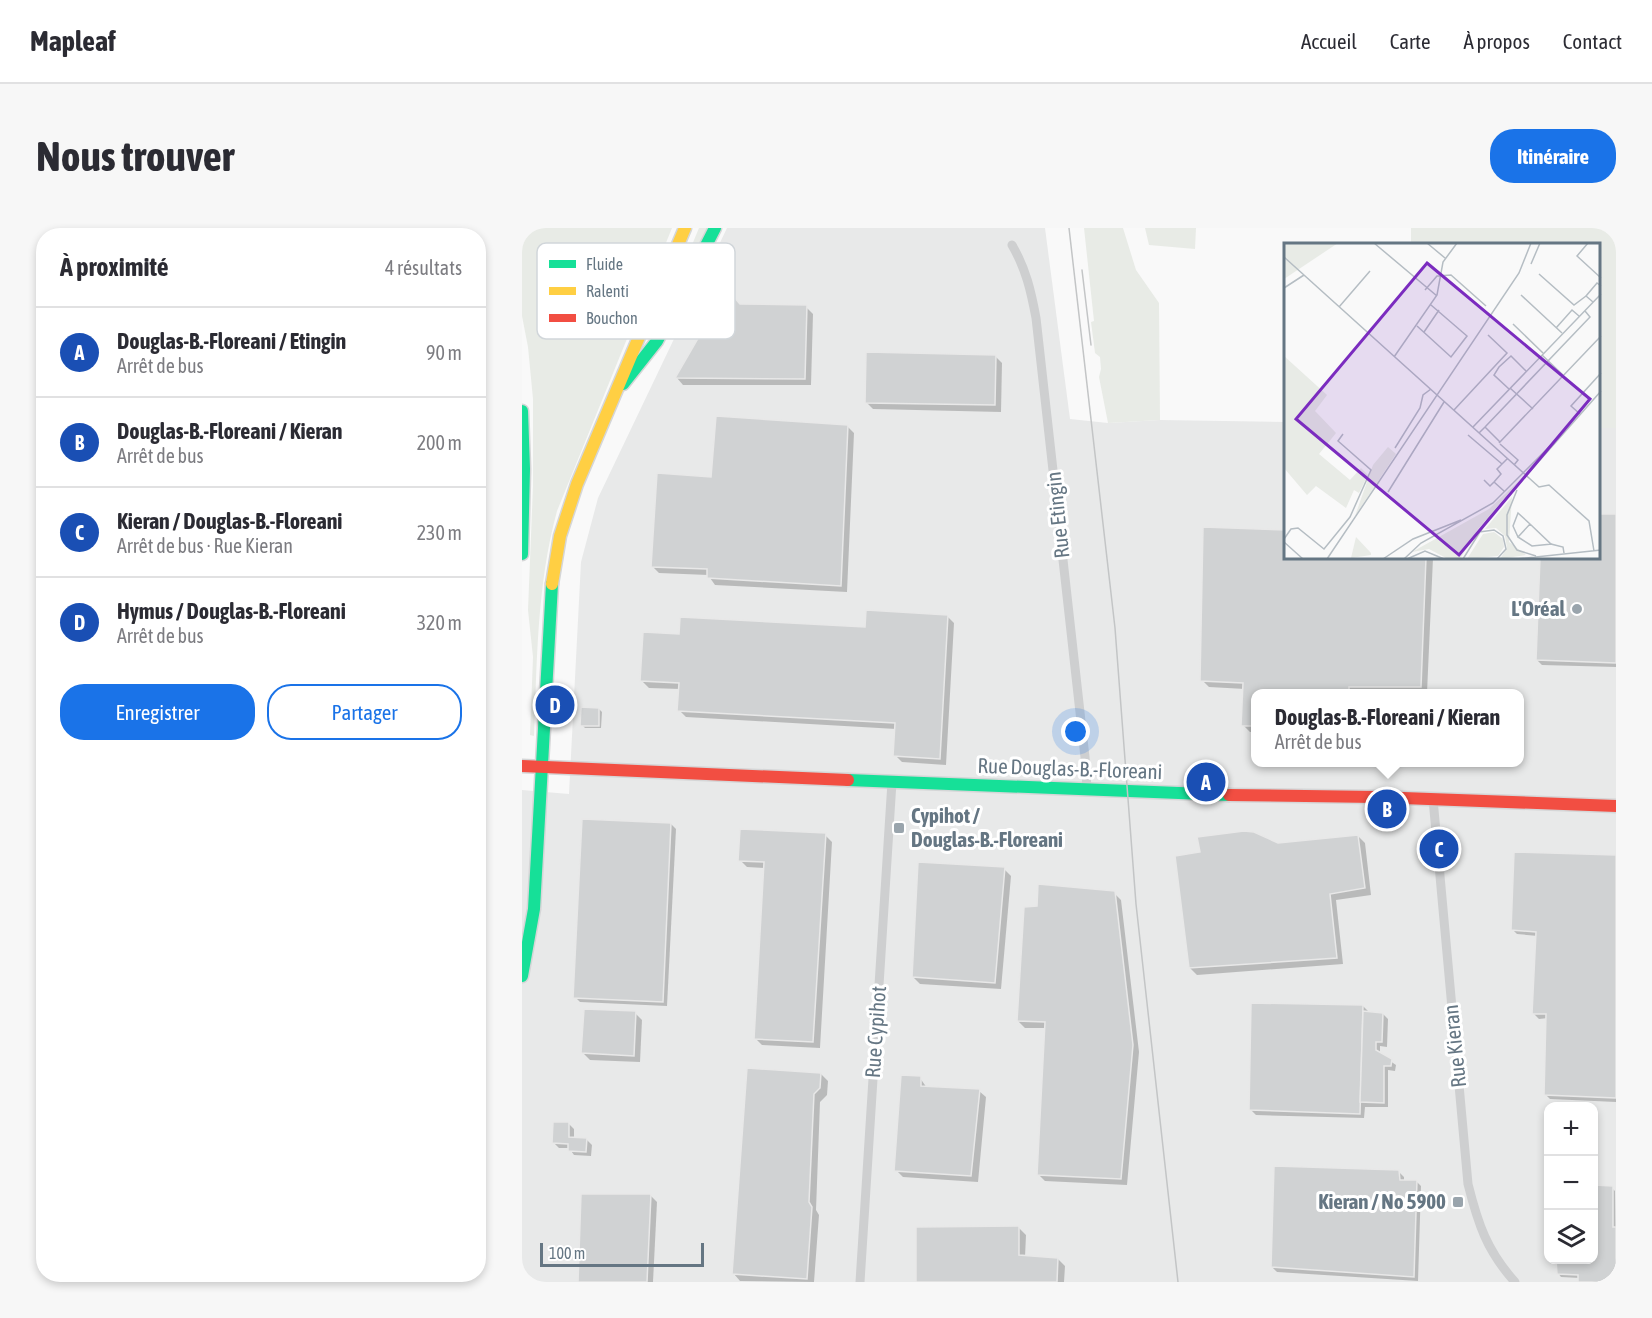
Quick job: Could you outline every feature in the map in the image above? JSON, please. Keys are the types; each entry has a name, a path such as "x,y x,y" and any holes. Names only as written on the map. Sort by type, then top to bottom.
{"main road":[{"path":"679,243 685,228"},
{"path":"707,243 715,228"},
{"path":"522,976 534,909 549,621 555,561 568,510 637,339"},
{"path":"612,397 658,339"},
{"path":"522,411 524,469 522,554"},
{"name":"Rue Douglas-B.-Floreani","path":"522,766 1215,795 1432,799 1616,806"}],"street":[{"name":"Rue Etingin","path":"1012,245 1030,284 1036,318 1087,790"},
{"name":"Rue Cypihot","path":"860,1282 892,782"},
{"name":"Rue Kieran","path":"1432,799 1468,1184 1477,1221 1487,1244 1499,1264 1515,1282"}],"shaded area":[{"path":"522,228 672,228 666,243 537,243 537,339 627,339 557,511 550,539 545,566 537,651 534,736 530,735 533,657 528,610 533,486 533,399 528,347 522,316"},
{"path":"699,228 710,228 702,243 693,243"},
{"path":"727,228 1045,228 1070,419 1108,423 1160,420 1284,422 1284,560 1601,560 1601,428 1616,428 1616,1282 522,1282 522,790 569,794 581,562 598,498 674,339 735,339 735,243 720,243"},
{"path":"1084,228 1123,228 1136,270 1159,303 1160,420 1108,423 1099,377 1100,357 1095,353 1091,322 1094,321"},
{"path":"1145,228 1196,228 1195,249 1149,245"},
{"path":"1411,228 1616,228 1616,428 1601,428 1601,243 1411,243"}],"building":[{"path":"735,298 740,304 807,305 805,379 675,378 698,339 735,339"},
{"path":"866,352 996,355 995,405 865,403"},
{"path":"716,416 848,425 841,586 707,578 707,569 651,567 657,473 711,477"},
{"name":"L'Oréal","path":"1601,514 1616,514 1616,663 1536,660 1540,560 1601,560"},
{"path":"1203,527 1284,530 1284,560 1426,560 1421,687 1251,689 1251,726 1241,726 1243,683 1200,681"},
{"path":"866,610 948,615 940,759 893,756 895,723 677,711 679,683 640,681 643,632 679,634 680,617 865,627"},
{"path":"581,707 599,708 599,726 580,726"},
{"path":"582,819 671,823 663,1002 573,998"},
{"path":"740,829 826,833 813,1042 754,1039 764,862 738,861"},
{"path":"1244,831 1254,832 1278,843 1358,835 1365,888 1330,894 1337,958 1189,968 1175,856 1200,852 1197,837"},
{"path":"1514,852 1616,855 1616,1098 1544,1095 1546,1014 1532,1014 1536,932 1511,930"},
{"path":"918,862 1005,867 995,983 912,977"},
{"path":"1038,884 1115,891 1133,1045 1121,1179 1037,1175 1045,1022 1017,1021 1024,907 1037,906"},
{"path":"1251,1003 1363,1005 1360,1114 1249,1110"},
{"path":"584,1009 636,1011 634,1056 581,1053"},
{"path":"1363,1011 1383,1013 1382,1042 1376,1042 1376,1050 1392,1059 1391,1066 1384,1066 1384,1103 1360,1102"},
{"path":"747,1068 821,1073 820,1088 814,1094 809,1202 812,1207 807,1279 732,1274"},
{"path":"901,1075 921,1076 921,1086 980,1089 971,1176 894,1171"},
{"path":"553,1122 569,1122 569,1137 587,1138 586,1152 568,1151 568,1144 552,1143"},
{"path":"1274,1166 1399,1170 1400,1180 1417,1180 1414,1277 1271,1267"},
{"path":"1598,1185 1613,1186 1616,1282 1578,1282 1578,1275 1557,1274 1556,1264 1598,1264"},
{"path":"581,1194 651,1194 647,1282 578,1282"},
{"path":"1019,1226 1019,1255 1058,1258 1057,1282 916,1282 916,1227"}],"tram line":[{"path":"1069,228 1115,628 1136,904 1178,1282"},
{"path":"1082,270 1091,345"}],"traffic: fast":[{"path":"707,243 715,228"},
{"path":"623,384 658,339"},
{"path":"522,411 524,469 522,554"},
{"path":"522,976 534,909 552,584"},
{"path":"848,780 1229,795"}],"traffic: slow":[{"path":"679,243 685,228"},
{"path":"552,584 560,536 577,484 638,339"}],"traffic: jam":[{"path":"522,766 848,780"},
{"path":"1229,795 1376,797 1616,806"}],"place":[{"name":"L'Oréal","path":"1577,609"},
{"name":"Hymus / Douglas-B.-Floreani","path":"555,705"},
{"name":"Douglas-B.-Floreani / Etingin","path":"1206,782"},
{"name":"Douglas-B.-Floreani / Kieran","path":"1387,809"},
{"name":"Cypihot / Douglas-B.-Floreani","path":"899,828"},
{"name":"Kieran / Douglas-B.-Floreani","path":"1439,849"},
{"name":"Kieran / No 5900","path":"1458,1202"}]}
